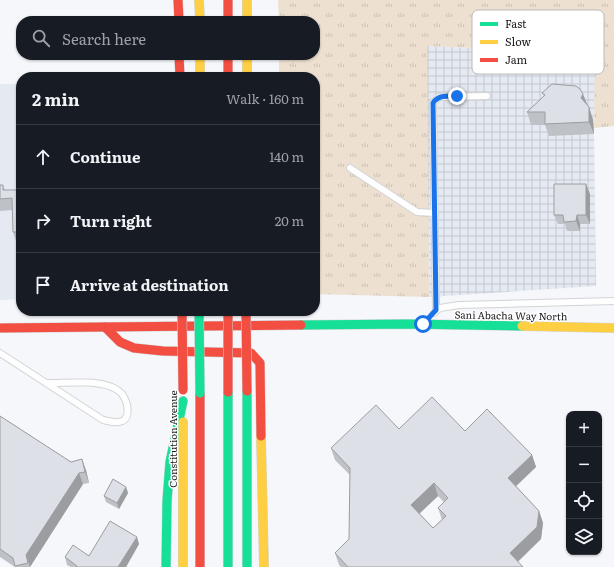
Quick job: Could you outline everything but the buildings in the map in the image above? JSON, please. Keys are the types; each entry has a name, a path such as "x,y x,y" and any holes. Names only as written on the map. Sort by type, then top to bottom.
{"main road":[{"path":"178,0 179,16"},
{"path":"199,0 200,16"},
{"path":"228,0 228,16"},
{"path":"247,0 247,16"},
{"path":"179,60 180,72"},
{"path":"200,60 200,72"},
{"path":"228,60 228,72"},
{"path":"247,60 247,72"},
{"path":"383,314 409,324"},
{"name":"Constitution Avenue","path":"182,316 183,567"},
{"path":"199,316 200,567"},
{"path":"228,316 228,567"},
{"path":"246,316 247,567"},
{"path":"0,324 21,318"},
{"name":"Sani Abacha Way North","path":"0,328 423,324 614,328"},
{"path":"105,328 120,342 134,348 163,351 251,353 260,363 264,567"},
{"path":"166,567 170,460 183,401"}],"lane":[{"path":"436,310 433,103 435,99 439,97 487,96"},
{"path":"350,168 417,212 435,213"},
{"path":"423,324 436,310 459,305 614,301"},
{"path":"0,353 103,420 119,422 124,420 127,416 128,407 123,395 112,387 95,383 48,383"}],"shaded area":[{"path":"426,46 472,48 472,74 595,74 594,128 596,286 429,297"},
{"path":"0,84 16,84 16,299 0,300"}],"green space":[{"path":"278,0 614,0 614,126 594,128 595,74 604,74 604,10 472,10 472,48 427,46 429,297 320,294 320,72 279,72 279,60 320,60 320,16 279,16"}],"traffic: fast":[{"path":"199,316 200,393"},
{"path":"301,325 409,324 522,326"},
{"path":"247,391 247,567"},
{"path":"228,392 228,567"},
{"path":"166,567 167,501 170,462 183,401"}],"traffic: slow":[{"path":"199,0 200,16"},
{"path":"247,0 247,16"},
{"path":"200,60 200,72"},
{"path":"247,60 247,72"},
{"path":"522,326 614,328"},
{"path":"183,422 183,567"},
{"path":"261,436 264,567"}],"traffic: jam":[{"path":"178,0 179,16"},
{"path":"228,0 228,16"},
{"path":"179,60 180,72"},
{"path":"228,60 228,72"},
{"path":"182,316 183,390"},
{"path":"228,316 228,392"},
{"path":"246,316 247,391"},
{"path":"0,328 301,325"},
{"path":"105,327 120,342 134,348 163,351 251,353 260,363 261,436"},
{"path":"200,393 200,567"}],"route":[{"path":"423,324 436,310 433,103 435,99 439,97 457,96"}]}
